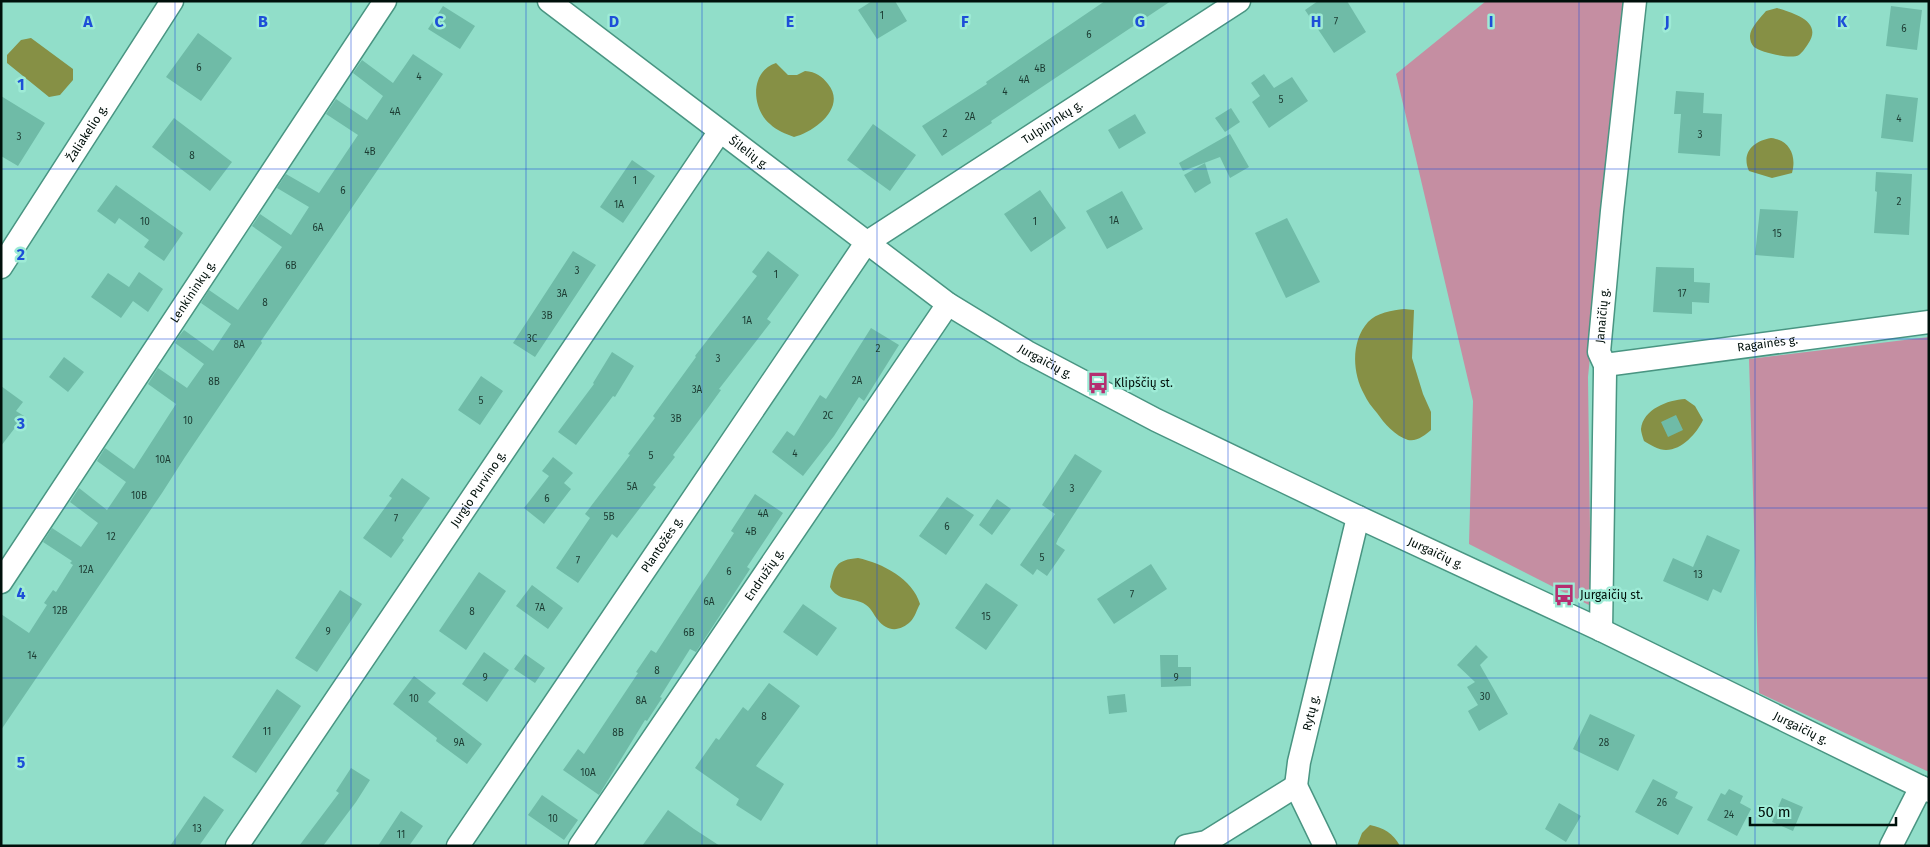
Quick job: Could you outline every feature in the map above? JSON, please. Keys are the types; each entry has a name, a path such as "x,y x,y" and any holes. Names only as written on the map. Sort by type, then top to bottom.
{"street":[{"name":"Žaliakelio g.","path":"1,267 172,1"},
{"name":"Lenkininkų g.","path":"1,582 385,1"},
{"name":"Šilelių g.","path":"550,1 948,304"},
{"name":"Tulpininkų g.","path":"866,243 1239,1"},
{"name":"Janaičių g.","path":"1601,630 1605,364 1599,352 1635,1"},
{"name":"Jurgio Purvino g.","path":"237,846 720,131"},
{"name":"Plantožės g.","path":"458,846 866,243"},
{"name":"Jurgaičių g.","path":"948,304 1027,352 1156,420 1358,517 1601,630 1925,789"},
{"name":"Endružių g.","path":"580,846 948,304"},
{"name":"Ragainės g.","path":"1605,364 1929,322"},
{"name":"Rytų g.","path":"1296,786 1299,762 1358,517"},
{"path":"1186,846 1206,842 1296,786 1325,846"},
{"path":"1891,846 1925,789"}],"shaded area":[{"path":"1486,1 1626,1 1588,377 1591,606 1469,544 1473,401 1396,74"},
{"path":"1777,8 1804,19 1812,29 1812,36 1808,44 1799,55 1789,57 1769,53 1757,49 1751,43 1750,33 1756,23 1766,11"},
{"path":"31,38 73,69 73,80 60,95 49,97 7,63 7,55 21,40"},
{"path":"776,63 788,75 797,75 805,71 818,75 826,81 833,93 834,101 826,117 811,130 794,137 770,124 759,109 756,90 758,82 761,74 767,67"},
{"path":"1771,138 1783,142 1790,150 1793,160 1792,173 1772,178 1749,171 1747,159 1750,149 1759,142"},
{"path":"1404,309 1414,310 1412,358 1423,394 1431,412 1431,430 1415,440 1408,440 1394,432 1371,406 1365,397 1357,376 1355,357 1356,347 1362,330 1371,319 1380,314"},
{"path":"1929,337 1929,772 1759,693 1749,359"},
{"path":"1685,399 1695,406 1703,420 1693,435 1678,447 1666,450 1652,446 1644,441 1641,429 1646,416 1657,407 1671,401"},
{"path":"858,558 886,568 911,587 920,604 907,625 898,629 885,627 866,605 837,595 830,587 837,565 845,560"},
{"path":"1370,825 1388,832 1400,846 1357,846 1362,833"}],"building":[{"path":"872,1 895,1 907,21 877,39 858,10"},
{"path":"1105,1 1171,1 991,121 992,123 942,156 922,126 987,84 986,82"},
{"path":"1318,1 1347,1 1366,32 1334,53 1305,10"},
{"path":"443,6 475,26 460,49 428,29"},
{"path":"1891,6 1922,10 1917,50 1886,46"},
{"path":"198,33 232,58 201,101 166,77"},
{"path":"413,54 443,74 261,341 262,343 162,493 1,730 1,614 29,633 47,605 44,603 53,590 56,592 73,565 70,563 72,561 43,542 52,528 81,547 98,523 70,502 79,488 107,510 126,482 97,461 105,448 134,469 176,404 148,384 158,368 187,388 204,364 175,343 179,336 184,330 213,351 231,324 201,303 209,290 238,310 282,247 252,226 260,214 291,235 309,207 277,188 286,174 319,193 358,135 326,114 336,99 367,120 383,96 353,73 362,60 393,83"},
{"path":"1264,74 1274,88 1292,77 1308,101 1269,128 1252,102 1260,96 1251,83"},
{"path":"1676,91 1704,93 1703,113 1722,114 1720,156 1678,153 1681,114 1674,114"},
{"path":"1886,94 1918,98 1913,142 1881,138"},
{"path":"1,96 45,123 18,166 1,156"},
{"path":"1231,108 1240,122 1225,132 1215,118"},
{"path":"1135,114 1146,133 1119,149 1108,130"},
{"path":"174,118 232,162 210,191 152,147"},
{"path":"873,124 916,155 890,191 847,160"},
{"path":"1230,134 1249,167 1230,178 1220,157 1183,171 1179,163"},
{"path":"632,160 655,176 623,223 600,207"},
{"path":"1205,163 1211,183 1195,193 1184,175"},
{"path":"1876,172 1912,174 1909,235 1874,233 1877,192 1875,191"},
{"path":"116,185 183,233 164,261 144,247 149,240 119,218 115,224 97,211"},
{"path":"1040,190 1066,228 1031,252 1004,214"},
{"path":"1122,191 1143,229 1107,249 1086,211"},
{"path":"1760,209 1798,211 1794,258 1755,255"},
{"path":"1287,218 1320,282 1286,298 1255,233"},
{"path":"573,251 596,265 535,357 513,343"},
{"path":"768,251 799,275 767,319 771,322 719,389 721,390 673,455 675,457 653,485 656,487 617,538 612,534 578,583 556,568 590,518 585,514 630,455 628,454 655,418 653,416 695,356 757,276 752,272"},
{"path":"1656,267 1694,268 1694,282 1710,283 1709,303 1692,302 1692,314 1653,312"},
{"path":"139,272 163,289 148,312 133,301 121,318 91,297 108,273 129,287"},
{"path":"871,328 899,345 864,401 859,397 834,436 803,476 772,452 787,431 794,436 820,395 826,399"},
{"path":"612,352 634,366 615,397 613,396 576,445 558,432 594,384"},
{"path":"64,357 84,372 68,392 49,377"},
{"path":"481,376 503,391 480,425 458,410"},
{"path":"1,386 23,402 16,411 24,416 1,446"},
{"path":"1676,415 1683,430 1668,437 1661,422"},
{"path":"1075,454 1102,471 1058,539 1056,544 1065,550 1047,576 1037,569 1033,575 1020,565 1055,514 1042,505"},
{"path":"553,457 573,473 564,483 571,489 544,524 524,508 549,476 542,471"},
{"path":"402,478 430,498 402,538 404,540 391,558 363,538 392,498 389,496"},
{"path":"755,494 783,513 747,567 750,569 696,652 690,649 660,697 662,698 647,721 645,720 599,795 563,770 578,749 584,754 638,673 636,672 651,650 656,653 734,533 731,531"},
{"path":"947,497 974,515 946,555 919,536"},
{"path":"997,499 1011,509 992,535 979,525"},
{"path":"1707,535 1740,550 1721,593 1713,589 1708,601 1663,581 1673,558 1693,567"},
{"path":"1151,564 1167,589 1114,624 1097,599"},
{"path":"479,572 506,591 466,650 439,631"},
{"path":"986,583 1018,605 986,650 955,628"},
{"path":"532,585 563,608 548,629 516,606"},
{"path":"340,590 362,604 317,672 295,658"},
{"path":"803,604 837,628 817,656 783,632"},
{"path":"1476,645 1488,657 1480,665 1508,714 1479,731 1468,711 1478,705 1467,687 1475,682 1457,665"},
{"path":"484,652 509,670 487,702 462,684"},
{"path":"525,654 545,668 535,683 514,669"},
{"path":"1160,655 1178,655 1178,667 1191,667 1191,686 1161,687"},
{"path":"414,676 436,693 428,702 482,744 467,764 436,741 437,738 393,704"},
{"path":"769,683 800,706 756,766 784,784 761,821 736,805 739,799 695,768 716,738 719,740 743,707 748,711"},
{"path":"277,689 301,706 256,773 232,757"},
{"path":"1125,694 1127,712 1109,714 1107,696"},
{"path":"1590,714 1635,735 1618,771 1573,749"},
{"path":"351,768 370,780 356,802 323,846 299,846 339,793 336,791"},
{"path":"1653,779 1678,792 1675,798 1693,807 1678,835 1635,812"},
{"path":"1729,789 1743,796 1740,803 1751,809 1737,836 1707,820 1721,793 1725,795"},
{"path":"542,795 578,820 564,840 528,815"},
{"path":"204,796 224,810 199,846 170,846"},
{"path":"1782,798 1803,807 1793,831 1772,822"},
{"path":"1559,803 1581,816 1566,842 1545,829"},
{"path":"668,810 694,829 720,846 642,846"},
{"path":"401,811 423,826 409,846 378,846"}],"place":[{"name":"Klipščių st.","path":"1098,383"},
{"name":"Jurgaičių st.","path":"1564,595"}]}
